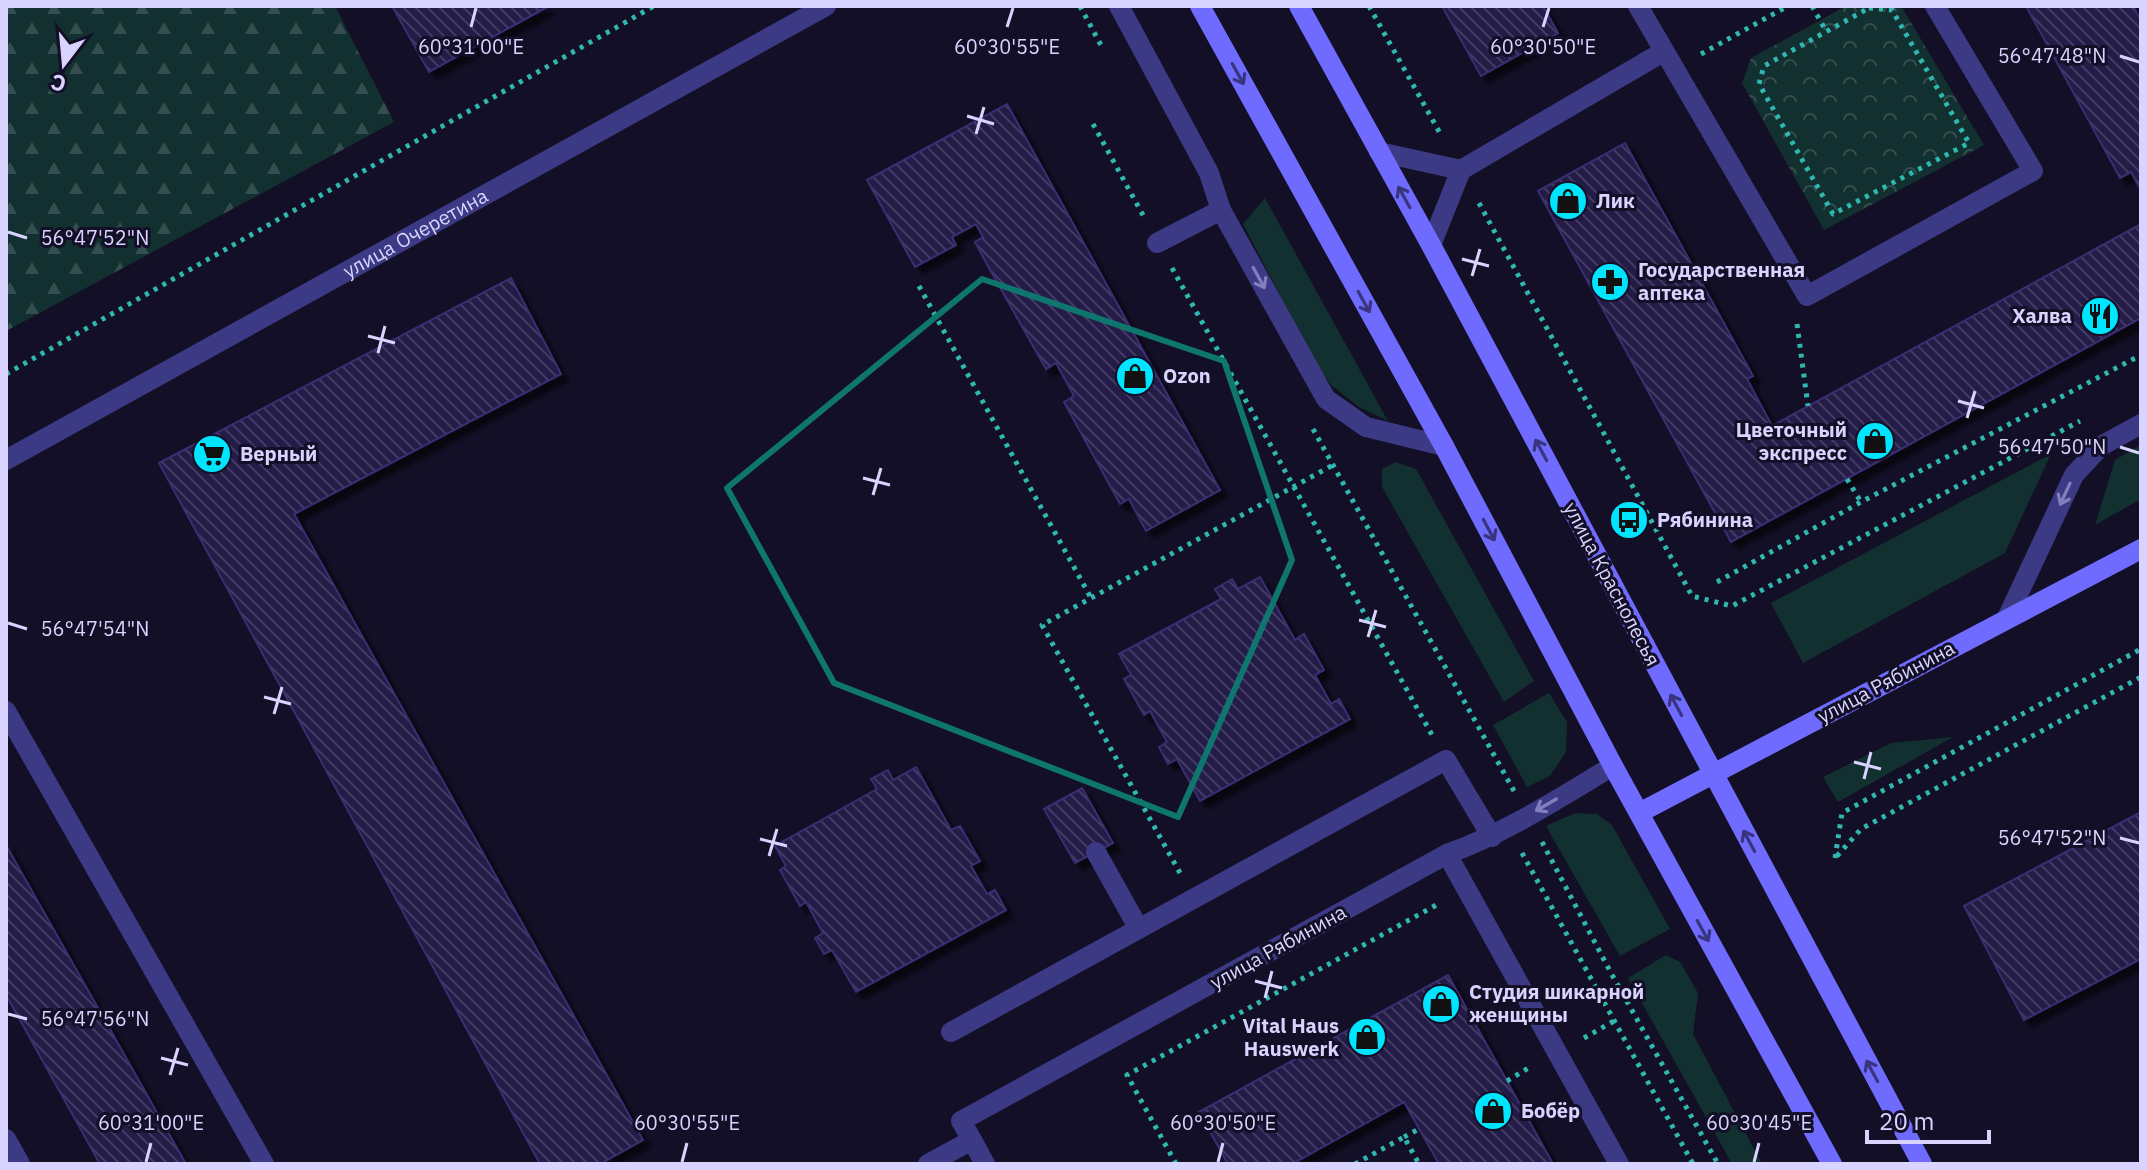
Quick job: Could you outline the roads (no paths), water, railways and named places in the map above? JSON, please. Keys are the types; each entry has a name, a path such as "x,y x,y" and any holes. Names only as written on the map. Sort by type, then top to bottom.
{"main road":[{"path":"1200,6 1444,446 1613,766 1832,1164"},
{"name":"улица Краснолесья","path":"1299,6 1431,245 1922,1164"},
{"name":"улица Рябинина","path":"1639,813 2141,549"}],"street":[{"name":"улица Очеретина","path":"6,460 826,6"},
{"path":"1119,6 1209,173 1221,210 1326,399 1366,427 1444,446"},
{"path":"1638,6 1807,296 2033,171 1935,6"},
{"path":"1431,245 1461,170 1663,52"},
{"path":"1379,152 1461,170"},
{"path":"1157,243 1221,210"},
{"path":"2007,618 2074,475 2101,446 2141,424"},
{"path":"6,711 264,1164"},
{"path":"951,1032 1446,760 1492,837"},
{"name":"улица Рябинина","path":"972,1140 961,1121 1447,854 1492,837 1613,766"},
{"path":"1096,852 1139,929"},
{"path":"1447,854 1619,1164"},
{"path":"6,1139 20,1164"},
{"path":"928,1164 972,1140 985,1164"}],"place":[{"name":"Лик","path":"1568,201"},
{"name":"Государственная аптека","path":"1610,282"},
{"name":"Халва","path":"2100,316"},
{"name":"Ozon","path":"1135,376"},
{"name":"Цветочный экспресс","path":"1875,441"},
{"name":"Верный","path":"212,454"},
{"name":"Рябинина","path":"1629,520"},
{"name":"Студия шикарной женщины","path":"1441,1004"},
{"name":"Vital Haus Hauswerk","path":"1367,1037"},
{"name":"Бобёр","path":"1493,1111"}]}
